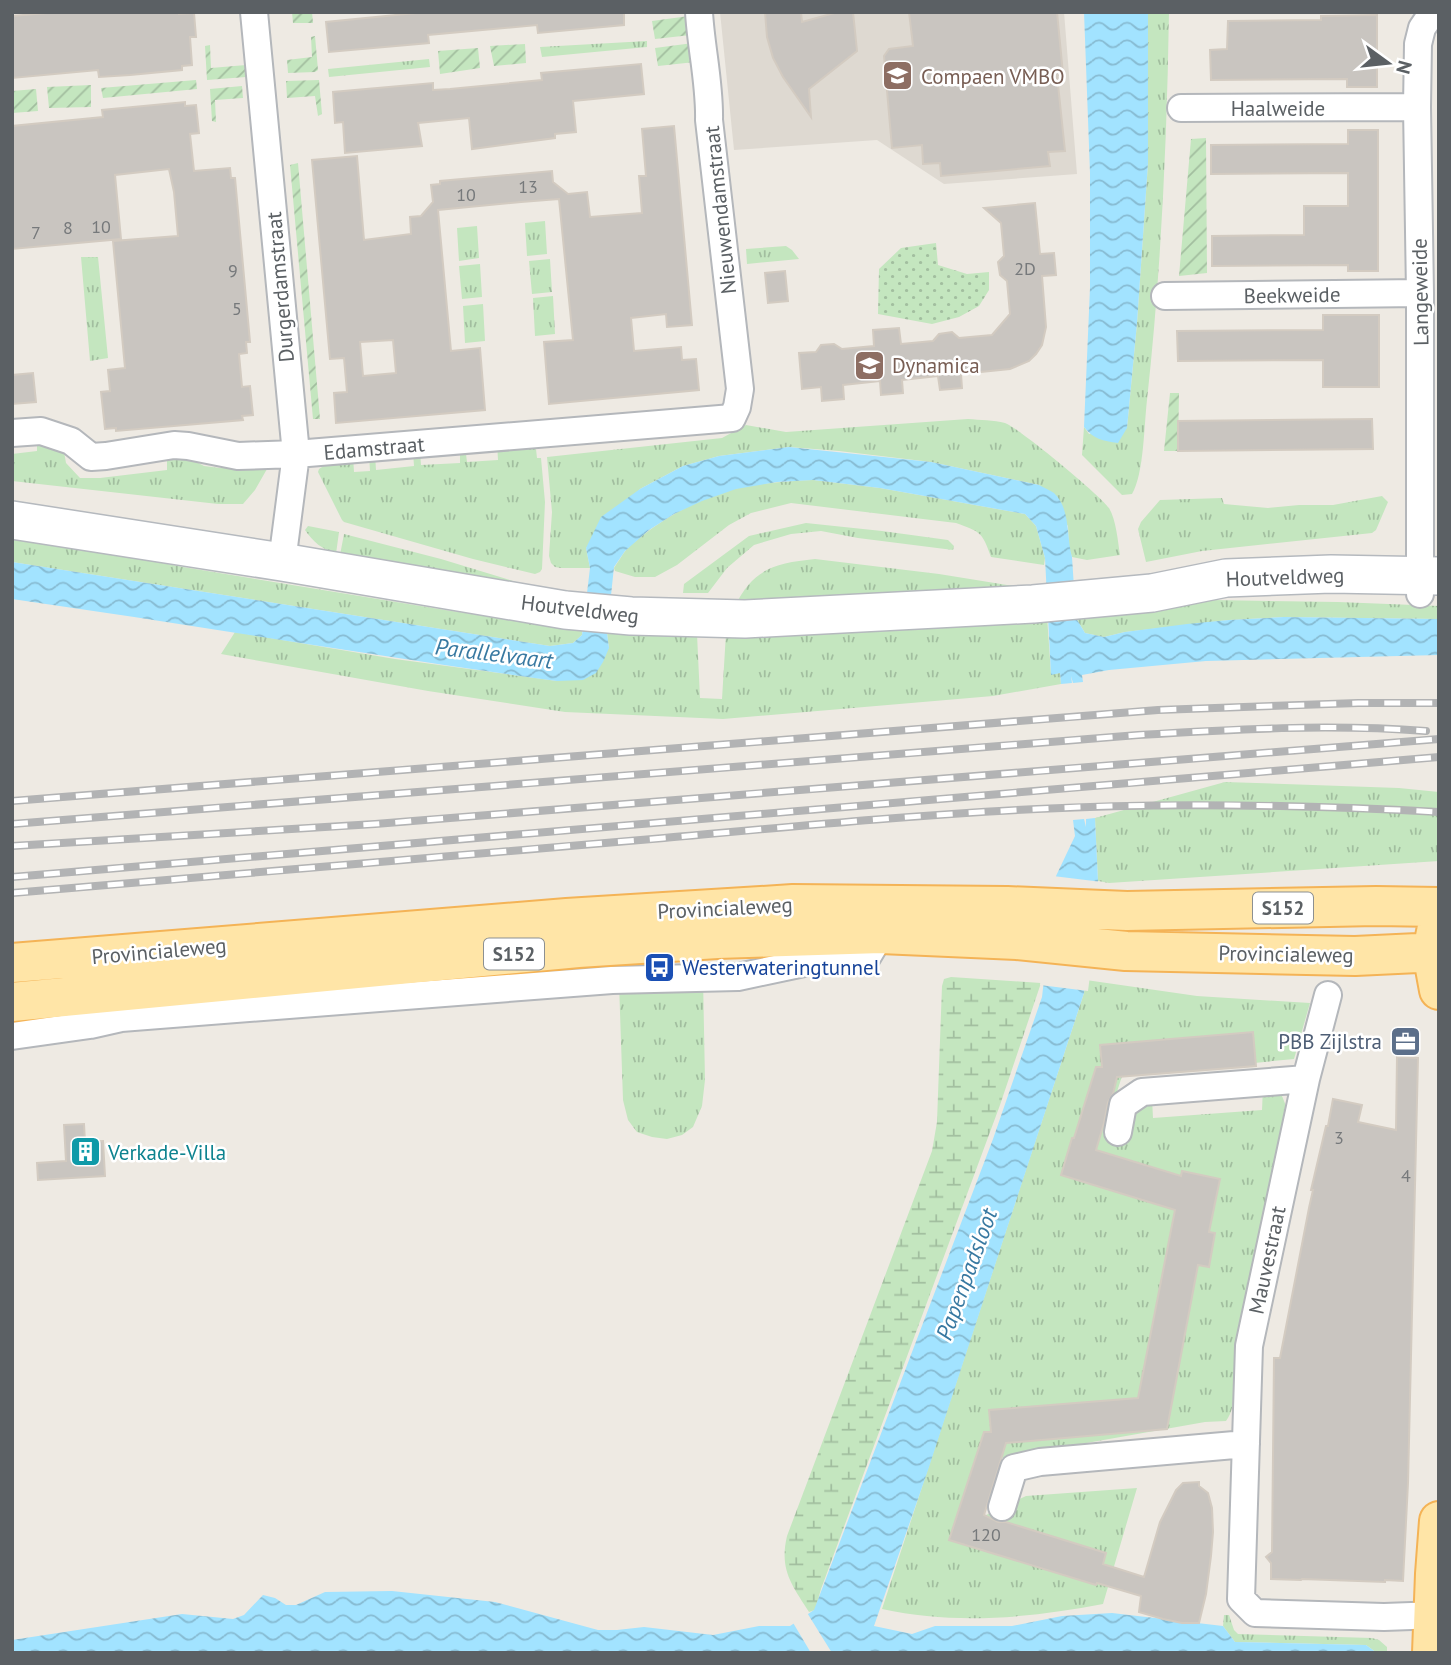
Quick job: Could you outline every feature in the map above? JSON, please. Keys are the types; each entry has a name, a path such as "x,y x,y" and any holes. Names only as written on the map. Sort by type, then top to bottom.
{"main road":[{"name":"Provincialeweg","path":"12,963 567,918 779,905 1012,923 1126,951 1355,956 1436,941"},
{"name":"Provincialeweg","path":"12,1002 578,948 717,939 881,934 1128,911 1439,907"},
{"path":"1436,941 1439,990"},
{"path":"1432,1653 1439,1521"}],"street":[{"name":"Durgerdamstraat","path":"254,12 296,454 282,562"},
{"name":"Nieuwendamstraat","path":"699,12 740,389 737,407"},
{"name":"Langeweide","path":"1429,585 1417,107 1418,44 1422,28 1433,12"},
{"name":"Haalweide","path":"1181,108 1417,107"},
{"name":"Beekweide","path":"1165,296 1420,293"},
{"name":"Edamstraat","path":"12,433 41,431 71,441 91,457 174,445 238,456 296,454 732,418 737,407"},
{"name":"Houtveldweg","path":"12,520 565,610 631,616 745,619 1033,604 1153,593 1343,591 1429,585"},
{"path":"12,1036 121,1018 612,980 738,976 818,960 866,959 881,934"},
{"name":"Mauvestraat","path":"1328,995 1306,1079 1249,1346 1241,1599 1255,1613 1384,1617 1436,1615"},
{"path":"1118,1132 1123,1105 1142,1091 1306,1079"},
{"path":"1002,1507 1014,1468 1040,1462 1246,1444"}],"shaded area":[{"name":"Compaen VMBO","path":"720,12 1064,12 1077,174 944,184 877,140 734,150"}],"green space":[{"path":"292,12 312,12 313,23 293,23"},
{"path":"1148,12 1169,12 1162,207 1141,462 1132,494 1122,495 1082,455 1084,427 1089,434 1127,428 1148,163"},
{"path":"689,16 691,35 655,39 652,21"},
{"path":"315,36 318,70 288,73 287,60 312,57 311,37"},
{"path":"647,41 647,47 542,57 540,47"},
{"path":"693,43 695,62 658,66 655,48"},
{"path":"525,44 526,63 494,66 490,46"},
{"path":"210,45 211,68 246,65 246,77 207,80 205,46"},
{"path":"478,48 480,68 440,74 438,51"},
{"path":"429,59 430,67 329,77 328,69"},
{"path":"196,80 197,89 103,98 101,88"},
{"path":"319,80 322,114 318,116 315,96 287,98 286,81"},
{"path":"91,85 91,107 49,108 47,87"},
{"path":"242,86 243,98 215,100 216,122 212,121 210,89"},
{"path":"36,89 38,111 12,113 12,91"},
{"path":"1206,138 1207,273 1179,276 1191,139"},
{"path":"298,163 320,419 313,419 290,165"},
{"path":"545,221 547,254 527,256 525,223"},
{"path":"477,226 479,258 459,261 457,228"},
{"path":"936,243 938,265 967,274 989,272 989,290 979,306 959,317 932,324 878,314 879,269 901,248"},
{"path":"786,246 799,259 747,264 746,249"},
{"path":"81,257 98,257 108,358 90,361"},
{"path":"550,259 552,292 532,294 529,261"},
{"path":"480,264 482,297 462,299 459,266"},
{"path":"553,296 555,334 535,336 533,298"},
{"path":"483,304 485,341 465,343 463,306"},
{"path":"1170,393 1179,393 1178,451 1164,451"},
{"path":"968,419 1005,423 1042,449 1091,490 1109,508 1120,555 1087,560 1072,557 1068,526 1039,485 931,462 789,447 719,456 683,466 640,489 586,548 590,568 561,568 551,563 549,556 552,512 547,457 722,438 746,425 786,432"},
{"path":"37,438 63,446 66,463 80,478 167,470 167,457 187,457 204,466 220,468 267,469 243,504 218,504 12,481 12,454 37,451"},
{"path":"535,440 537,458 541,458 545,502 542,569 535,574 344,522 318,472 331,461 353,456 354,472 370,471 369,455 375,454 376,470 414,466 413,452 420,451 421,465 460,463 460,446 465,446 467,462 498,460 497,442"},
{"path":"813,480 880,488 1025,514 1036,526 1045,558 1044,565 991,557 979,534 956,523 791,503 751,513 729,525 677,565 655,577 635,577 615,571 614,568 624,552 637,540 693,504 738,488"},
{"path":"1382,496 1388,502 1376,530 1372,533 1202,551 1146,562 1138,529 1160,500 1222,498 1224,504 1268,508 1333,505"},
{"path":"806,523 948,540 954,546 953,550 821,531 791,534 754,545 727,568 708,593 683,593 684,584 749,536"},
{"path":"308,526 339,532 336,554 315,542 305,530"},
{"path":"12,534 183,567 582,630 582,635 573,643 550,646 12,562"},
{"path":"344,534 441,559 539,589 340,555"},
{"path":"815,559 1047,588 735,606 749,584 767,570 788,563"},
{"path":"1212,600 1439,606 1439,619 1284,617 1229,620 1125,632 1104,637 1085,633 1076,618"},
{"path":"1047,616 1051,674 1060,673 1061,684 993,696 723,719 565,712 221,654 235,632 395,659 557,681 609,648 607,633 626,631 697,634 700,698 722,699 726,633"},
{"path":"1225,782 1399,788 1439,792 1439,861 1109,883 1098,881 1095,818"},
{"path":"951,977 1041,983 1000,1105 815,1610 809,1612 792,1585 786,1568 787,1536 932,1151 937,1122 942,986 944,979"},
{"path":"703,978 705,1080 702,1106 693,1127 682,1135 667,1139 637,1132 628,1120 623,1100 619,983"},
{"path":"1086,980 1197,996 1310,1003 1294,1059 1122,1076 1104,1133 1128,1139 1136,1100 1152,1098 1153,1118 1262,1110 1263,1087 1280,1091 1288,1111 1241,1322 1230,1414 1226,1421 1205,1422 1002,1458 984,1516 1026,1496 1137,1488 1103,1604 992,1618 937,1617 882,1609 1084,993"},
{"path":"1224,1615 1229,1615 1238,1634 1372,1638 1387,1647 1387,1653 1377,1653 1366,1645 1235,1642 1223,1626"}],"water":[{"path":"1084,12 1148,12 1148,163 1137,323 1127,428 1118,443 1099,439 1084,427 1090,288 1090,173"},
{"name":"Parallelvaart","path":"789,447 931,462 1039,485 1052,492 1066,515 1076,618 1085,633 1104,637 1187,624 1284,617 1439,619 1439,655 1206,661 1109,670 1082,675 1083,682 1073,683 1071,676 1072,683 1061,684 1060,673 1051,675 1045,558 1036,526 1025,514 880,488 813,480 777,482 736,489 674,514 649,530 625,551 614,567 607,633 609,648 596,673 583,680 557,681 12,599 12,562 550,646 573,643 582,635 590,568 586,548 601,517 640,489 683,466 719,456"},
{"name":"Papenpadsloot","path":"1095,818 1098,881 1084,993 928,1470 874,1626 912,1634 935,1626 1012,1626 1062,1616 1112,1613 1223,1626 1235,1642 1366,1645 1377,1653 12,1653 12,1640 182,1614 233,1619 244,1615 263,1595 286,1605 296,1605 325,1592 392,1591 495,1602 598,1630 644,1627 713,1635 759,1626 790,1626 814,1610 993,1139 1042,997 1056,876 1075,836 1073,820 1084,819 1086,827 1086,819"}],"pier":[{"path":"1053,876 1102,882 1088,991 1040,985"},
{"path":"806,1611 832,1653 811,1653 792,1621"}],"building":[{"path":"59,12 194,13 196,37 190,37 192,65 182,66 182,70 130,75 99,77 98,70 12,78 12,16"},
{"path":"426,12 624,12 624,25 538,33 537,25 428,35 429,43 329,52 326,22"},
{"path":"765,12 801,12 802,22 838,12 853,12 857,51 809,89 811,117 773,58 767,37"},
{"path":"909,12 1057,12 1063,74 1057,75 1065,151 1048,152 1050,166 941,176 940,163 923,164 922,145 892,148 884,56 889,49 913,46"},
{"path":"1377,15 1377,87 1347,87 1347,79 1211,80 1210,50 1227,49 1228,21 1321,20 1321,16"},
{"path":"641,64 644,94 573,101 576,132 555,134 555,138 472,149 469,118 418,123 422,146 345,153 343,122 335,123 333,92 433,83 433,90 450,89 542,80 541,73"},
{"path":"185,102 185,106 196,105 199,133 190,134 194,171 230,168 231,178 235,178 250,342 246,342 247,353 239,354 242,387 250,386 253,415 242,416 243,420 116,431 116,428 105,429 101,392 110,391 108,370 125,368 113,241 178,236 169,169 115,175 121,239 12,249 12,126 103,117 102,110"},
{"path":"674,126 692,325 667,327 666,314 631,318 634,351 681,347 682,360 696,359 699,390 549,404 544,342 573,340 559,199 521,202 438,210 451,351 480,348 485,410 336,423 334,393 347,392 344,358 330,359 312,160 357,156 364,240 411,234 410,217 421,216 433,202 431,185 440,184 440,181 552,171 553,182 568,194 587,192 590,217 642,213 639,176 646,176 642,129","holes":["393,340 396,373 363,376 360,342"]},
{"path":"1348,130 1378,130 1378,271 1348,271 1348,265 1212,266 1212,236 1304,235 1304,206 1348,206 1348,173 1211,174 1211,145 1348,144"},
{"path":"1035,203 1040,254 1054,253 1056,275 1042,276 1046,327 1042,345 1029,361 1010,369 961,374 962,388 940,390 938,376 902,380 903,393 881,395 880,381 843,385 844,399 822,401 821,387 802,389 799,353 816,352 821,345 834,344 842,349 874,346 873,330 899,328 901,344 933,341 939,334 952,332 959,338 992,335 1010,314 1007,281 1000,275 998,262 1004,256 1001,223 984,208"},
{"path":"785,271 788,301 768,303 765,273"},
{"path":"1323,315 1379,315 1379,387 1323,387 1323,360 1178,361 1177,331 1323,330"},
{"path":"33,373 36,402 12,404 12,375"},
{"path":"1372,419 1373,449 1178,451 1178,421"},
{"path":"1253,1032 1256,1066 1117,1077 1096,1150 1181,1176 1182,1171 1220,1179 1209,1232 1215,1233 1209,1267 1198,1265 1167,1429 1006,1443 984,1515 998,1522 1006,1522 1106,1553 1103,1564 1144,1577 1160,1522 1176,1490 1183,1483 1199,1482 1199,1486 1208,1493 1212,1508 1211,1556 1199,1623 1182,1623 1139,1612 1141,1596 949,1540 984,1432 991,1432 989,1410 1138,1398 1175,1210 1061,1175 1096,1067 1102,1067 1100,1045"},
{"path":"1397,1057 1418,1058 1408,1483 1403,1581 1271,1579 1271,1563 1266,1557 1272,1552 1274,1358 1280,1358 1311,1190 1326,1126 1333,1099 1362,1105 1358,1122 1396,1130"},
{"name":"Verkade-Villa","path":"84,1124 85,1142 103,1141 105,1176 38,1180 37,1163 66,1161 64,1125"}],"railway":[{"path":"12,801 1158,710 1439,703"},
{"path":"12,824 1138,735 1246,729 1426,731"},
{"path":"12,846 375,824 1439,739"},
{"path":"12,877 1439,757"},
{"path":"12,893 990,812 1188,805 1439,812"}],"place":[{"name":"Compaen VMBO","path":"898,76"},
{"name":"Dynamica","path":"869,365"},
{"name":"Westerwateringtunnel","path":"659,967"},
{"name":"PBB Zijlstra","path":"1405,1041"},
{"name":"Verkade-Villa","path":"85,1152"}]}
